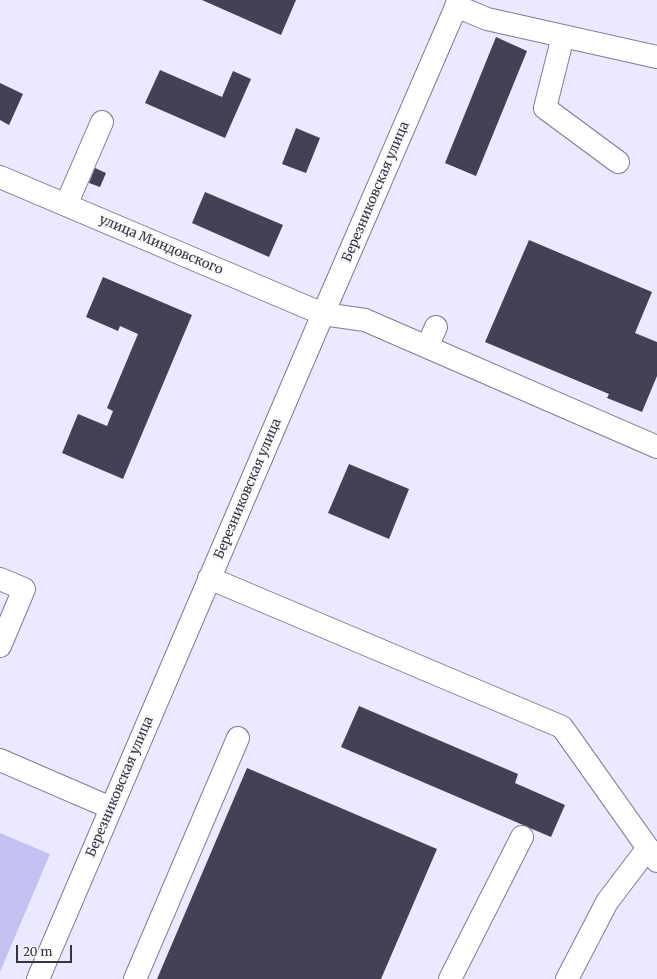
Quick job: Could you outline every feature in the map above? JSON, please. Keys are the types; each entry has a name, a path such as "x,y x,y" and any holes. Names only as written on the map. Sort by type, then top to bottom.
{"street":[{"path":"458,3 487,19 657,57"},
{"name":"Березниковская улица","path":"38,979 209,578 458,3"},
{"path":"563,36 545,108 618,162"},
{"path":"66,205 102,122"},
{"name":"улица Миндовского","path":"0,177 323,314 365,320 657,447"},
{"path":"427,347 436,327"},
{"path":"209,578 562,727 652,854 607,902 567,979"},
{"path":"0,579 24,589 0,646"},
{"path":"135,979 238,738"},
{"path":"0,760 111,808"},
{"path":"450,979 522,837"}],"shaded area":[{"path":"0,833 50,854 0,972"}],"building":[{"path":"202,0 296,0 281,35"},
{"path":"496,37 527,51 476,176 445,163"},
{"path":"160,70 222,97 233,71 251,79 225,138 145,103"},
{"path":"0,83 23,94 9,125 0,120"},
{"path":"296,128 320,138 306,173 282,164"},
{"path":"95,168 106,173 100,187 89,183"},
{"path":"205,192 283,225 269,257 192,223"},
{"path":"529,240 652,292 635,333 657,342 657,376 642,412 607,398 609,394 485,342"},
{"path":"103,277 192,315 123,479 62,453 78,414 107,426 113,411 107,408 138,334 120,326 118,331 86,317"},
{"path":"349,464 409,489 389,539 328,513"},
{"path":"359,706 518,774 515,783 565,805 551,837 341,747"},
{"path":"247,768 437,849 381,979 157,979"}]}
